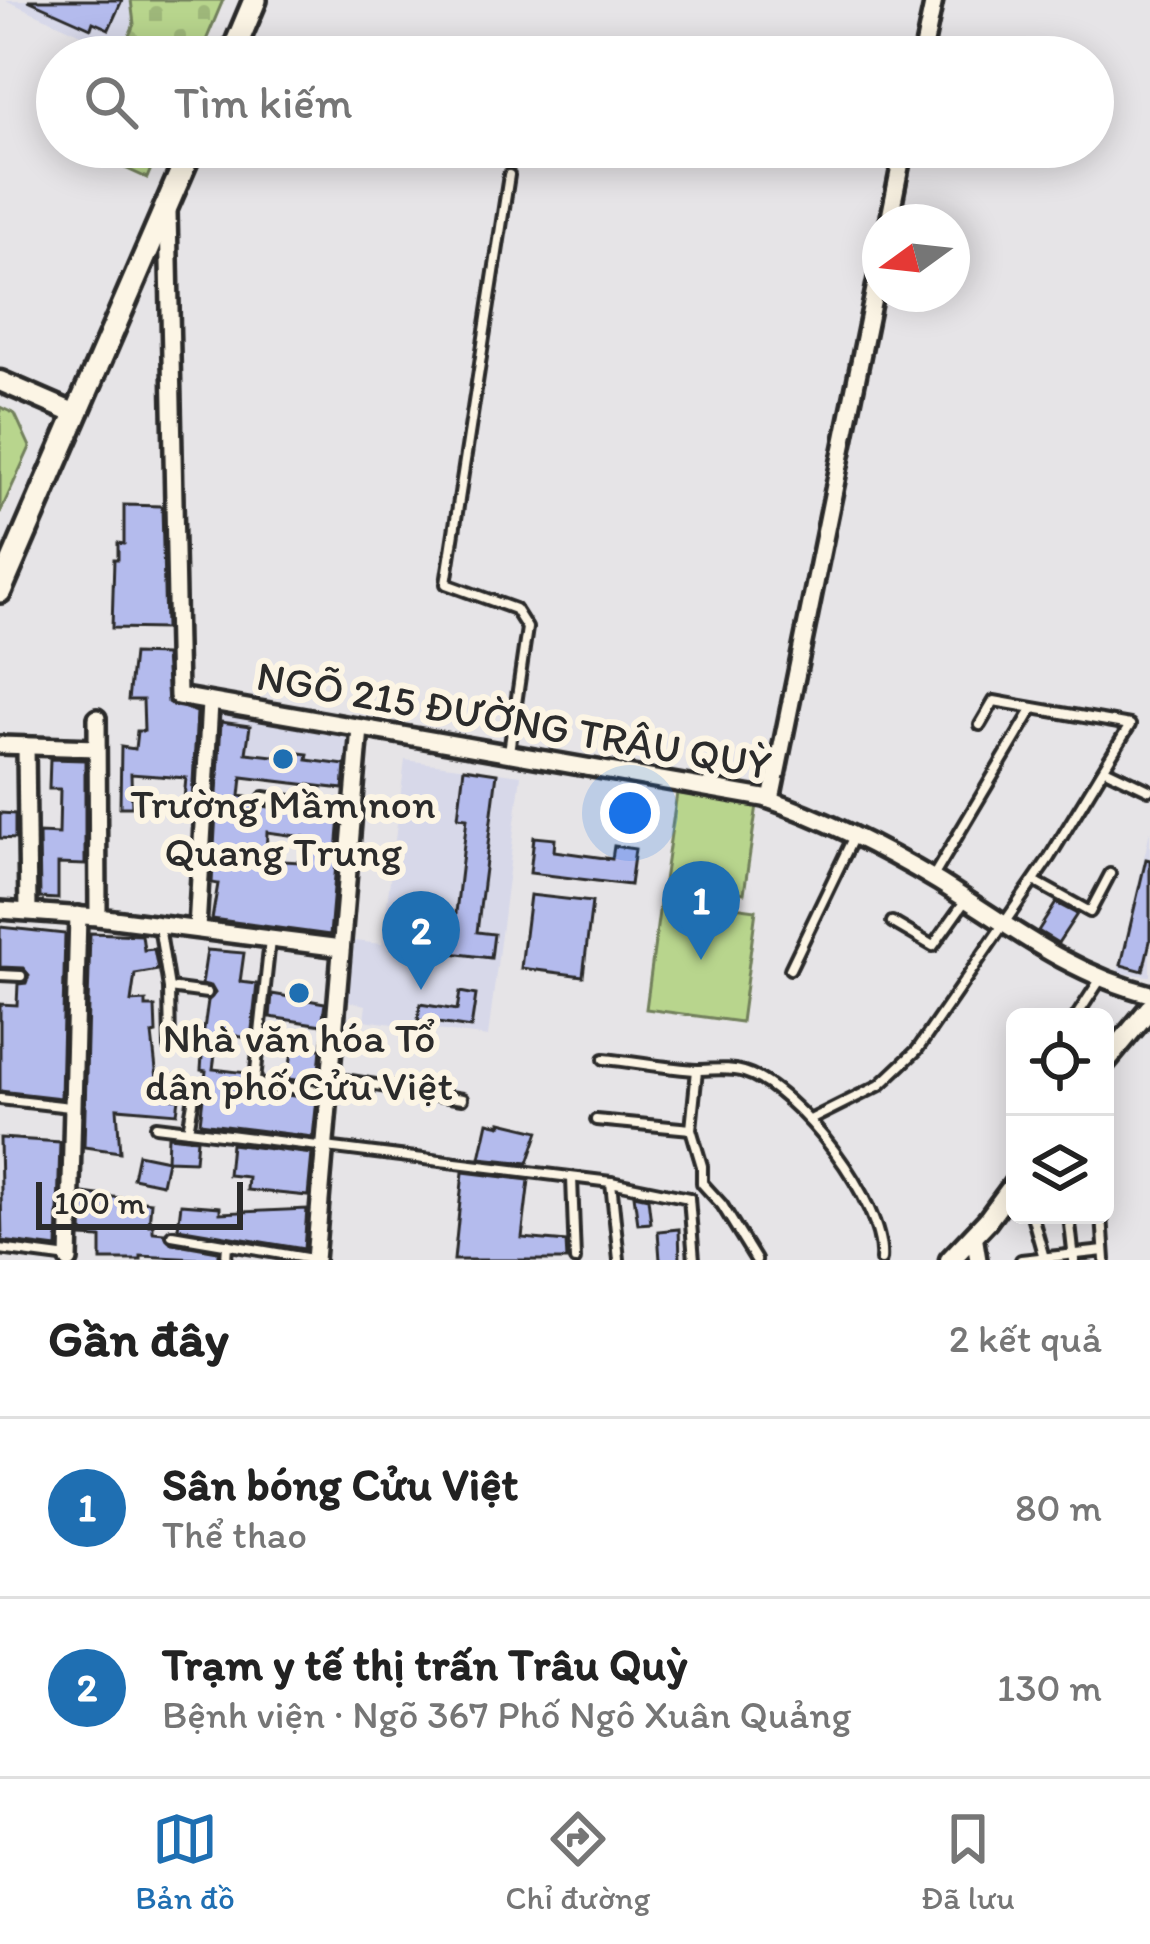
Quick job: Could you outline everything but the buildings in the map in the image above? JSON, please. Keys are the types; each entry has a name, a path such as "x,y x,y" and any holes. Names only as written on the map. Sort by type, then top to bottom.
{"main road":[{"path":"240,36 255,0"},
{"path":"0,591 183,168"}],"street":[{"path":"926,36 934,0"},
{"path":"893,204 900,168"},
{"name":"NGÕ 215 ĐƯỜNG TRÂU QUỲ","path":"168,202 178,696 771,800 854,836 932,879 1076,970 1150,994"},
{"path":"771,800 870,312"},
{"path":"0,381 76,414"},
{"path":"197,929 210,704"},
{"path":"98,718 98,917"},
{"path":"316,1260 360,728"},
{"path":"0,745 98,748"},
{"path":"26,746 28,911"},
{"path":"0,910 98,917 341,948"},
{"path":"69,1259 78,916"},
{"path":"1114,1051 1150,1007"},
{"path":"950,1260 1006,1194"},
{"path":"974,1235 977,1260"}],"lane":[{"path":"508,754 527,628 515,609 446,584 509,175"},
{"path":"812,1119 901,1070 962,990 1130,725 994,701 980,724"},
{"path":"932,879 1032,710"},
{"path":"1105,769 1149,790"},
{"path":"264,797 353,811"},
{"path":"790,969 854,836"},
{"path":"1034,881 1090,911 1110,874"},
{"path":"892,922 933,946 965,899"},
{"path":"159,925 169,988 170,1048"},
{"path":"271,939 254,1068 258,1082 462,1099"},
{"path":"0,975 21,976"},
{"path":"1082,1008 1100,980"},
{"path":"169,988 208,993"},
{"path":"604,1059 748,1073 812,1119 875,1218 881,1260"},
{"path":"157,1126 611,1182 689,1198 698,1194 702,1183 691,1129 697,1070"},
{"path":"164,1080 196,1086 188,1130"},
{"path":"0,1099 73,1108"},
{"path":"596,1120 691,1129"},
{"path":"572,1178 575,1260"},
{"path":"611,1182 620,1260"},
{"path":"702,1183 722,1204 757,1260"},
{"path":"689,1198 694,1260"},
{"path":"1035,1224 1044,1258"},
{"path":"1071,1224 1074,1257"},
{"path":"1022,1260 1105,1256 1103,1224"},
{"path":"172,1235 316,1260"},
{"path":"226,1260 227,1244"},
{"path":"0,1249 69,1259"}],"shaded area":[{"path":"5,0 131,0 134,24 129,36 86,36"},
{"name":"Trường Mầm non Quang Trung","path":"218,714 354,739 350,790 211,774"},
{"path":"405,760 521,775 488,1037 364,1020 366,1005 347,1001 354,941 382,944"},
{"path":"1150,831 1150,976 1118,973"}],"green space":[{"path":"131,0 223,0 208,36 129,36 134,24"},
{"path":"125,168 151,168 147,178"},
{"path":"0,407 15,414 30,447 0,513"},
{"path":"677,793 757,805 744,893 664,881"},
{"path":"661,897 756,910 741,1022 646,1009"}],"place":[{"name":"Trường Mầm non Quang Trung","path":"283,759"},
{"name":"Sân bóng Cửu Việt","path":"701,960"},
{"name":"Trạm y tế thị trấn Trâu Quỳ","path":"421,990"},
{"name":"Nhà văn hóa Tổ dân phố Cửu Việt","path":"299,993"}]}
